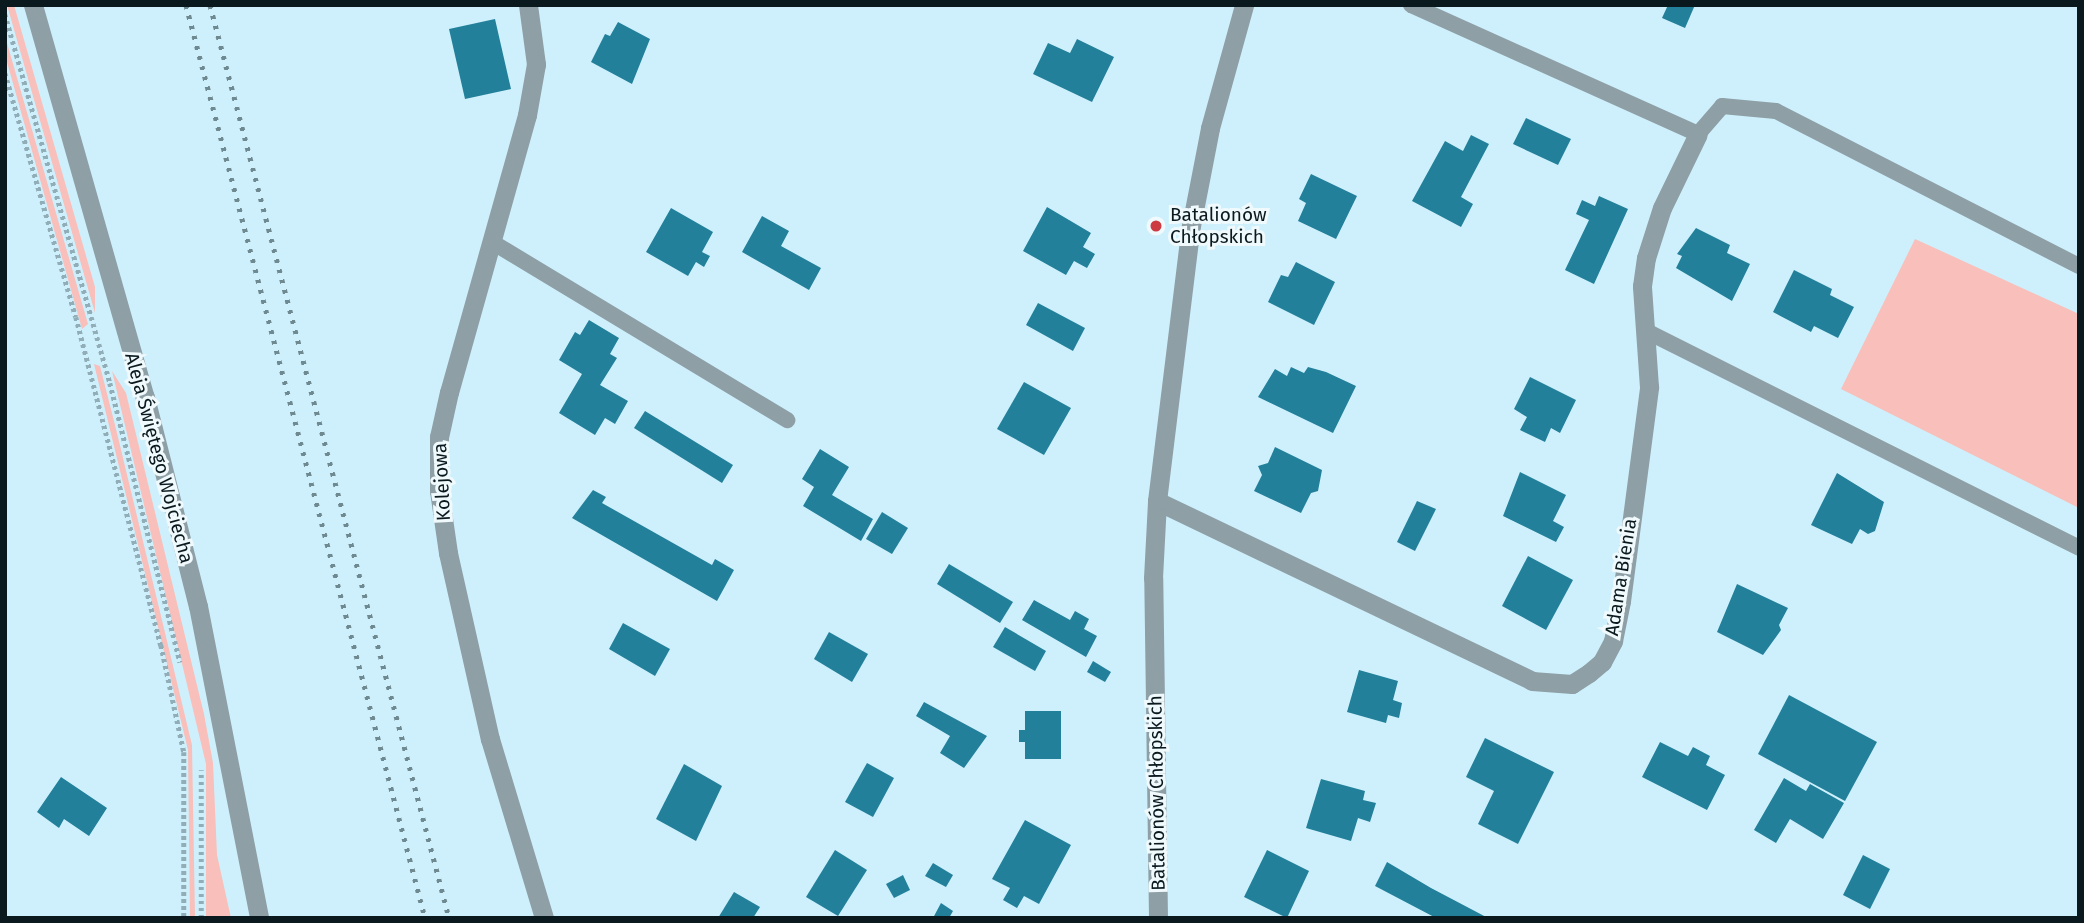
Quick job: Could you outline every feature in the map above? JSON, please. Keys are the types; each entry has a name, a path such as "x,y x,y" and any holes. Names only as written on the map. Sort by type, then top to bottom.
{"street":[{"name":"Aleja Świętego Wojciecha","path":"33,5 145,397 198,607 259,918"},
{"name":"Kolejowa","path":"528,5 536,64 492,242 439,437 439,491 448,552 490,739 544,918"},
{"name":"Batalionów Chłopskich","path":"1158,918 1153,578 1157,501 1191,226 1210,128 1244,5"},
{"name":"Adama Bienia","path":"1157,501 1532,681 1572,684 1601,662 1613,641 1649,387 1642,286 1652,233 1698,134"}],"lane":[{"path":"1411,5 1698,134 1722,106 1776,111 2079,266"},
{"path":"492,242 787,420"},
{"path":"1646,331 2079,548"}],"path":[{"path":"5,14 110,383 181,667"},
{"path":"5,73 76,317 181,738 186,794 184,918"},
{"path":"201,756 201,918"}],"shaded area":[{"path":"7,5 14,5 95,287 95,313"},
{"path":"5,36 88,324 82,329 5,55"},
{"path":"1915,239 2079,314 2079,508 1841,389"},
{"path":"94,364 100,366 192,745 195,918 190,918 188,750"},
{"path":"112,371 126,393 204,714 213,763 217,855 231,918 206,918 206,764"}],"building":[{"path":"1668,5 1695,5 1685,28 1662,18"},
{"path":"495,19 511,89 465,99 449,29"},
{"path":"618,22 650,39 632,84 591,62 605,34 610,36"},
{"path":"1077,39 1114,57 1092,102 1033,74 1048,43 1070,53"},
{"path":"1526,118 1571,139 1558,165 1513,144"},
{"path":"1471,135 1489,144 1461,197 1473,204 1461,227 1412,201 1445,141 1463,151"},
{"path":"1311,174 1357,196 1336,239 1298,221 1306,203 1299,199"},
{"path":"1599,196 1628,209 1594,284 1565,270 1589,220 1576,214 1582,200 1595,206"},
{"path":"1047,207 1091,233 1083,247 1095,254 1087,268 1074,261 1066,275 1023,251"},
{"path":"671,208 713,232 702,252 710,256 704,267 696,262 688,276 646,252"},
{"path":"762,216 789,231 781,246 821,268 809,290 742,252"},
{"path":"1696,228 1730,245 1727,253 1750,264 1732,301 1676,268 1682,256 1677,254"},
{"path":"1296,262 1335,282 1314,325 1268,302 1281,275 1288,277"},
{"path":"1794,270 1832,289 1830,295 1854,307 1838,338 1814,326 1811,332 1773,312"},
{"path":"1038,303 1085,328 1073,351 1026,325"},
{"path":"589,320 619,338 610,354 617,358 600,385 628,401 615,424 605,418 595,435 559,413 582,374 559,360 575,332 580,335"},
{"path":"1291,367 1304,373 1308,367 1326,372 1356,386 1333,433 1258,397 1275,369 1287,376"},
{"path":"1530,377 1576,400 1560,433 1551,428 1545,442 1520,430 1527,417 1514,409"},
{"path":"1024,382 1071,408 1044,455 997,429"},
{"path":"645,411 733,465 722,483 634,428"},
{"path":"1275,447 1322,470 1318,491 1311,493 1301,513 1254,491 1262,475 1258,466 1268,463"},
{"path":"820,449 849,467 832,495 873,519 861,541 803,506 814,487 802,479"},
{"path":"1520,472 1566,495 1553,521 1564,527 1556,542 1503,516"},
{"path":"1837,473 1884,502 1875,531 1868,534 1860,529 1852,544 1811,525"},
{"path":"593,490 606,497 602,503 712,565 715,559 734,570 717,601 572,518"},
{"path":"1417,501 1436,509 1415,551 1397,542"},
{"path":"882,512 908,528 892,554 866,539"},
{"path":"1528,556 1573,580 1546,630 1502,606"},
{"path":"949,564 1013,602 1000,623 937,584"},
{"path":"1737,584 1788,608 1779,625 1781,630 1763,655 1717,632"},
{"path":"1034,600 1070,620 1075,611 1089,619 1084,629 1097,636 1086,657 1022,620"},
{"path":"623,623 670,649 655,676 609,649"},
{"path":"1005,627 1046,651 1035,671 993,647"},
{"path":"829,632 868,654 852,682 814,659"},
{"path":"1093,661 1111,672 1105,682 1087,672"},
{"path":"1359,670 1398,681 1393,700 1402,703 1399,718 1388,715 1386,723 1347,712"},
{"path":"1789,695 1877,742 1845,801 1758,754"},
{"path":"924,702 987,736 964,768 940,753 950,736 916,716"},
{"path":"1025,711 1061,711 1061,759 1025,759 1025,742 1019,742 1019,730 1025,730"},
{"path":"1485,738 1554,772 1518,844 1478,824 1494,791 1466,777"},
{"path":"1660,742 1688,756 1693,747 1710,756 1706,765 1725,775 1707,810 1642,777"},
{"path":"867,763 894,778 873,817 845,802"},
{"path":"684,764 722,786 696,841 656,819"},
{"path":"61,777 107,808 89,836 64,819 59,828 37,812"},
{"path":"1784,778 1806,791 1810,784 1844,803 1823,839 1790,819 1776,843 1754,830"},
{"path":"1321,779 1365,791 1363,800 1376,803 1370,822 1358,818 1351,841 1306,828"},
{"path":"1025,820 1071,845 1039,904 1024,896 1017,908 1003,900 1010,888 992,879"},
{"path":"835,850 867,870 838,916 806,897"},
{"path":"1267,850 1309,871 1287,918 1244,897"},
{"path":"1863,855 1890,869 1870,909 1843,895"},
{"path":"1387,862 1488,918 1436,918 1375,886"},
{"path":"933,863 953,875 946,887 925,876"},
{"path":"903,875 910,890 894,898 886,884"},
{"path":"734,892 760,907 753,918 718,918"},
{"path":"941,903 953,911 949,918 933,918"}],"railway":[{"path":"186,5 425,918"},
{"path":"210,5 449,918"}],"place":[{"name":"Batalionów Chłopskich","path":"1156,226"}]}
